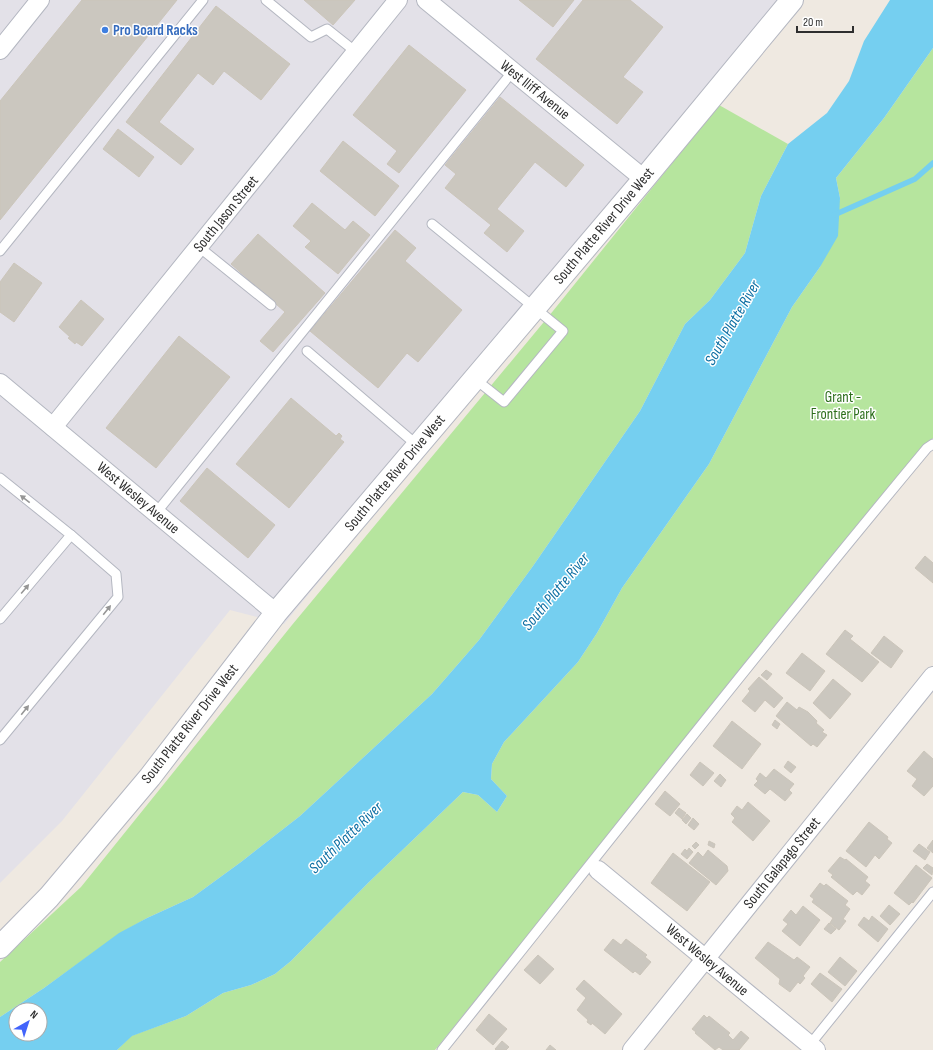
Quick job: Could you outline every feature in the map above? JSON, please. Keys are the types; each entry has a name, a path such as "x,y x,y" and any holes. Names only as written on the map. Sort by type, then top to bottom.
{"street":[{"path":"0,50 40,0"},
{"name":"South Jason Street","path":"54,427 398,0"},
{"name":"West Iliff Avenue","path":"426,0 644,179"},
{"name":"South Platte River Drive West","path":"0,947 49,897 140,789 276,613 644,179 792,0"},
{"name":"West Wesley Avenue","path":"0,383 276,613"},
{"name":"South Galapago Street","path":"632,1050 933,676"},
{"name":"West Wesley Avenue","path":"598,870 811,1048"}],"lane":[{"path":"0,251 203,0"},
{"path":"266,0 311,37 327,29 356,52"},
{"path":"156,513 513,71"},
{"path":"432,224 563,331 504,402 475,379"},
{"path":"199,247 271,305"},
{"path":"306,351 418,446"},
{"path":"442,1050 689,742 809,589 927,448 933,444"},
{"path":"0,478 72,535 116,574 118,597 0,740"},
{"path":"0,619 72,535"},
{"path":"811,1048 933,892"}],"shaded area":[{"path":"0,0 799,0 284,624 230,610 62,821 0,883"}],"green space":[{"name":"Grant - Frontier Park","path":"933,48 933,438 435,1050 117,1050 131,1036 186,1016 223,993 251,985 275,974 291,961 369,882 463,792 478,795 497,812 507,796 491,779 492,764 504,742 578,662 597,633 622,588 709,464 792,307 820,267 840,198 836,178 884,118"},
{"path":"719,105 788,144 761,196 745,253 710,300 685,324 640,411 533,566 479,640 432,694 300,816 241,862 193,897 147,918 119,934 23,1002 8,1002 8,1012 0,1017 0,962 81,887 292,625 553,311"}],"water":[{"name":"South Platte River","path":"890,0 933,0 933,48 884,118 836,178 840,198 838,236 820,267 792,307 709,464 622,588 597,633 578,662 504,742 492,764 491,779 507,796 497,812 478,795 463,792 369,882 291,961 275,974 251,985 223,993 186,1016 132,1036 117,1050 0,1050 0,1017 8,1012 8,1042 48,1042 48,1002 23,1002 119,933 147,918 193,897 241,862 300,816 432,694 479,640 533,566 640,411 685,324 710,300 745,253 761,196 788,144 827,113 849,81 864,41"}],"building":[{"path":"82,0 177,0 0,220 0,101"},
{"path":"304,0 355,0 333,25"},
{"path":"519,0 574,0 553,27"},
{"path":"583,0 630,0 663,27 623,77 643,92 617,124 536,59"},
{"path":"216,6 290,64 261,100 224,71 213,85 198,73 159,122 194,149 181,165 126,122"},
{"path":"409,45 466,90 399,173 387,164 397,151 353,115"},
{"path":"500,97 584,165 566,187 535,162 497,209 524,231 507,252 484,233 491,225 445,188 456,174 445,165"},
{"path":"118,129 154,157 139,177 103,149"},
{"path":"343,141 399,186 375,216 320,171"},
{"path":"312,203 345,230 353,221 370,235 338,274 305,247 311,241 293,226"},
{"path":"395,230 416,248 405,261 462,310 418,362 407,353 378,388 310,331"},
{"path":"258,234 325,293 273,352 260,341 285,312 231,264"},
{"path":"14,263 42,283 14,322 0,312 0,282"},
{"path":"81,300 104,319 82,346 76,342 75,344 59,327"},
{"path":"179,336 230,377 156,468 106,428"},
{"path":"291,398 336,436 339,433 342,436 340,439 344,442 289,508 236,464"},
{"path":"207,468 275,525 248,558 180,501"},
{"path":"925,556 933,563 933,583 915,568"},
{"path":"845,630 853,636 850,639 879,662 862,682 826,654"},
{"path":"884,636 903,651 891,668 871,653"},
{"path":"802,653 825,671 810,691 786,673"},
{"path":"766,670 772,674 767,680 761,675"},
{"path":"759,677 783,698 774,708 765,700 755,712 742,701 750,691 748,689"},
{"path":"833,679 851,694 830,719 813,703"},
{"path":"787,702 797,710 799,707 808,712 817,721 816,723 824,730 822,732 827,735 817,747 813,744 811,746 776,716"},
{"path":"775,720 780,724 777,729 772,725"},
{"path":"732,721 761,744 742,769 713,746"},
{"path":"924,751 933,759 933,786 924,796 912,786 917,779 907,771"},
{"path":"788,761 796,767 791,773 784,767"},
{"path":"700,762 714,773 703,786 690,775"},
{"path":"774,769 794,784 789,790 792,793 785,801 770,789 765,794 754,785 758,781 756,779 760,773 766,778"},
{"path":"720,774 726,780 721,787 714,781"},
{"path":"665,791 680,804 670,816 655,804"},
{"path":"748,802 770,821 753,841 732,822 735,818 731,814 737,806 742,810"},
{"path":"679,808 686,813 682,819 675,813"},
{"path":"687,814 691,818 686,824 682,820"},
{"path":"693,818 699,824 694,830 688,825"},
{"path":"869,822 888,837 887,839 892,843 879,859 875,855 866,867 846,851"},
{"path":"933,840 933,853 927,848"},
{"path":"709,841 715,844 714,848 708,845"},
{"path":"696,842 699,845 695,849 692,846"},
{"path":"919,844 930,852 925,860 913,851"},
{"path":"689,848 693,852 687,859 681,854 685,849 687,851"},
{"path":"708,850 727,866 728,871 716,885 689,863 698,852 703,857"},
{"path":"673,853 710,882 687,911 651,883"},
{"path":"840,857 845,860 846,859 868,877 865,881 870,885 862,895 857,891 853,895 831,877 833,875 828,871"},
{"path":"927,864 933,868 932,875 923,868"},
{"path":"916,865 932,878 913,903 912,902 909,905 894,893"},
{"path":"820,883 824,886 826,884 848,901 845,905 850,909 843,919 846,921 839,930 830,923 833,918 812,902 814,899 810,896"},
{"path":"889,905 900,914 890,925 880,916"},
{"path":"803,906 820,920 800,946 782,931 788,924 783,920 791,910 796,915"},
{"path":"872,916 888,929 878,942 858,925 864,917 869,921"},
{"path":"829,923 836,929 831,934 824,929"},
{"path":"613,939 621,945 626,939 647,955 645,957 651,962 640,975 635,971 633,973 604,950"},
{"path":"768,942 794,960 797,957 810,967 803,976 805,978 800,984 798,982 790,992 779,984 780,979 755,958"},
{"path":"538,955 554,969 540,984 524,970"},
{"path":"840,957 857,971 845,986 828,972"},
{"path":"820,973 842,989 832,1002 811,984"},
{"path":"584,980 622,1014 605,1034 592,1023 591,1025 587,1022 588,1020 577,1010 586,998 576,989"},
{"path":"489,1014 507,1029 493,1045 476,1030"},
{"path":"704,1015 707,1018 709,1016 730,1033 728,1035 733,1040 741,1031 749,1038 739,1050 723,1050 719,1047 715,1050 692,1029"},
{"path":"502,1041 509,1047 506,1050 496,1050 495,1049"},
{"path":"550,1045 556,1050 546,1050"}],"waterway":[{"path":"834,215 915,179 933,163"}],"place":[{"name":"Pro Board Racks","path":"105,30"}]}
